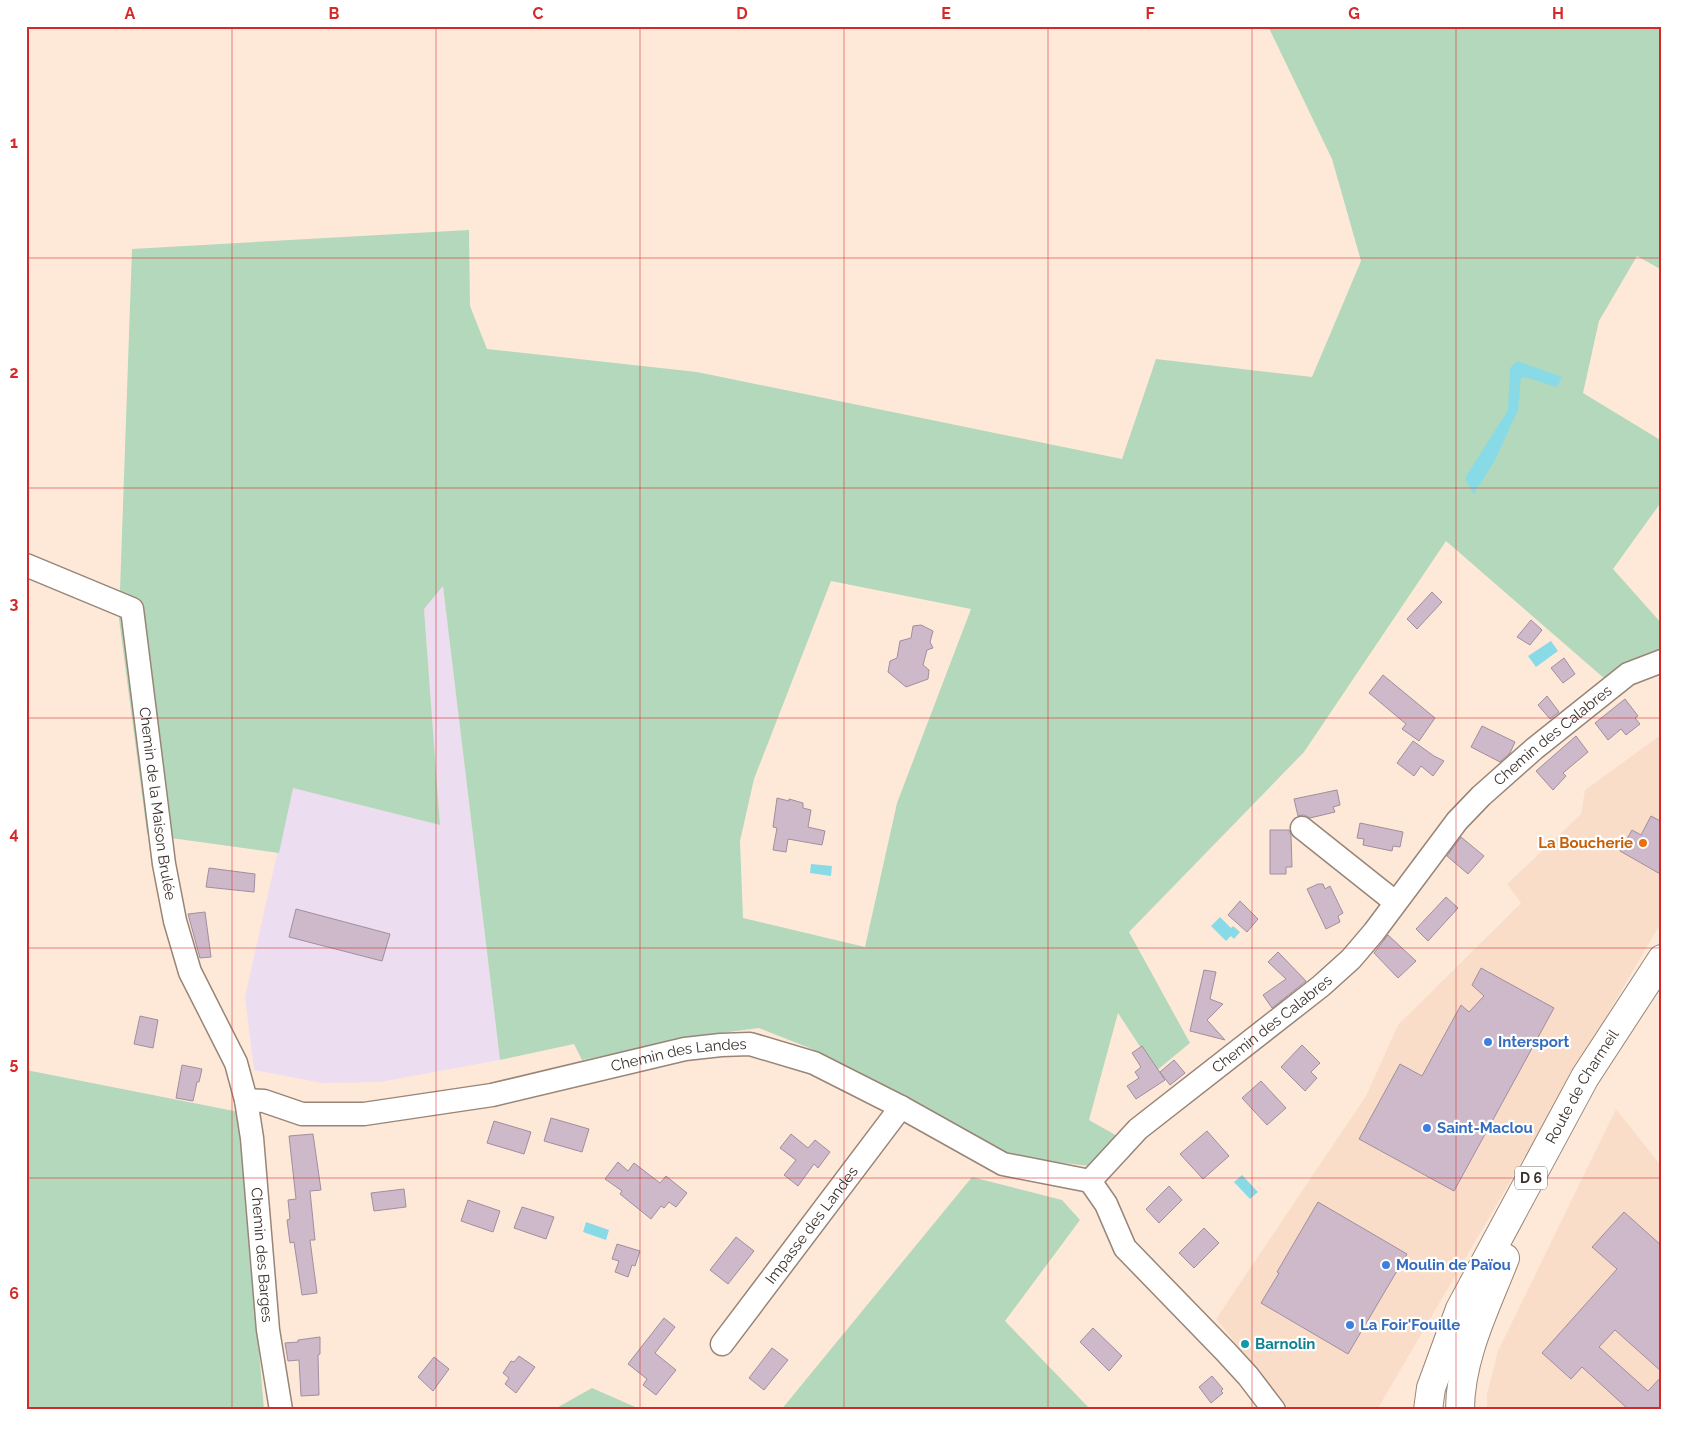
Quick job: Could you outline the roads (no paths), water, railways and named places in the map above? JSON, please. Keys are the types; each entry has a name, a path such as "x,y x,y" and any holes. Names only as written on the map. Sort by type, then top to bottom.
{"main road":[{"name":"Route de Charmeil","path":"1446,1410 1448,1389 1458,1341 1630,1028 1662,960"},
{"name":"Route de Charmeil","path":"1428,1410 1431,1388 1460,1309 1585,1078 1662,960"},
{"path":"1460,1410 1460,1390 1470,1349 1504,1258"}],"street":[{"name":"Chemin de la Maison Brulée","path":"26,564 132,609 164,864 175,921 190,972 236,1063 246,1100"},
{"name":"Chemin des Calabres","path":"1090,1181 1138,1129 1327,981 1351,959 1374,932 1457,820 1481,796 1534,749 1628,674 1662,661"},
{"path":"1302,828 1395,902"},
{"name":"Chemin des Landes","path":"246,1100 264,1101 302,1114 364,1114 492,1095 685,1049 750,1044 814,1063 901,1107 1003,1164 1090,1181"},
{"name":"Chemin des Barges","path":"246,1100 252,1138 268,1330 281,1410"},
{"name":"Impasse des Landes","path":"722,1344 901,1107"},
{"path":"1090,1181 1106,1204 1125,1248 1237,1364 1274,1410"}],"water":[{"path":"1517,361 1562,377 1557,387 1525,377 1521,378 1518,410 1494,462 1473,495 1465,478 1508,410 1510,368"},
{"path":"1551,641 1558,651 1536,667 1528,656"},
{"path":"811,864 832,866 831,876 810,873"},
{"path":"1220,917 1231,928 1233,926 1240,932 1234,939 1231,936 1226,941 1211,926"},
{"path":"1242,1175 1258,1192 1250,1199 1234,1182"},
{"path":"586,1222 609,1230 606,1240 583,1232"}],"place":[{"name":"La Boucherie","path":"1643,843"},
{"name":"Intersport","path":"1488,1042"},
{"name":"Saint-Maclou","path":"1427,1128"},
{"name":"Moulin de Païou","path":"1386,1265"},
{"name":"La Foir'Fouille","path":"1350,1325"},
{"name":"Barnolin","path":"1245,1344"}]}
